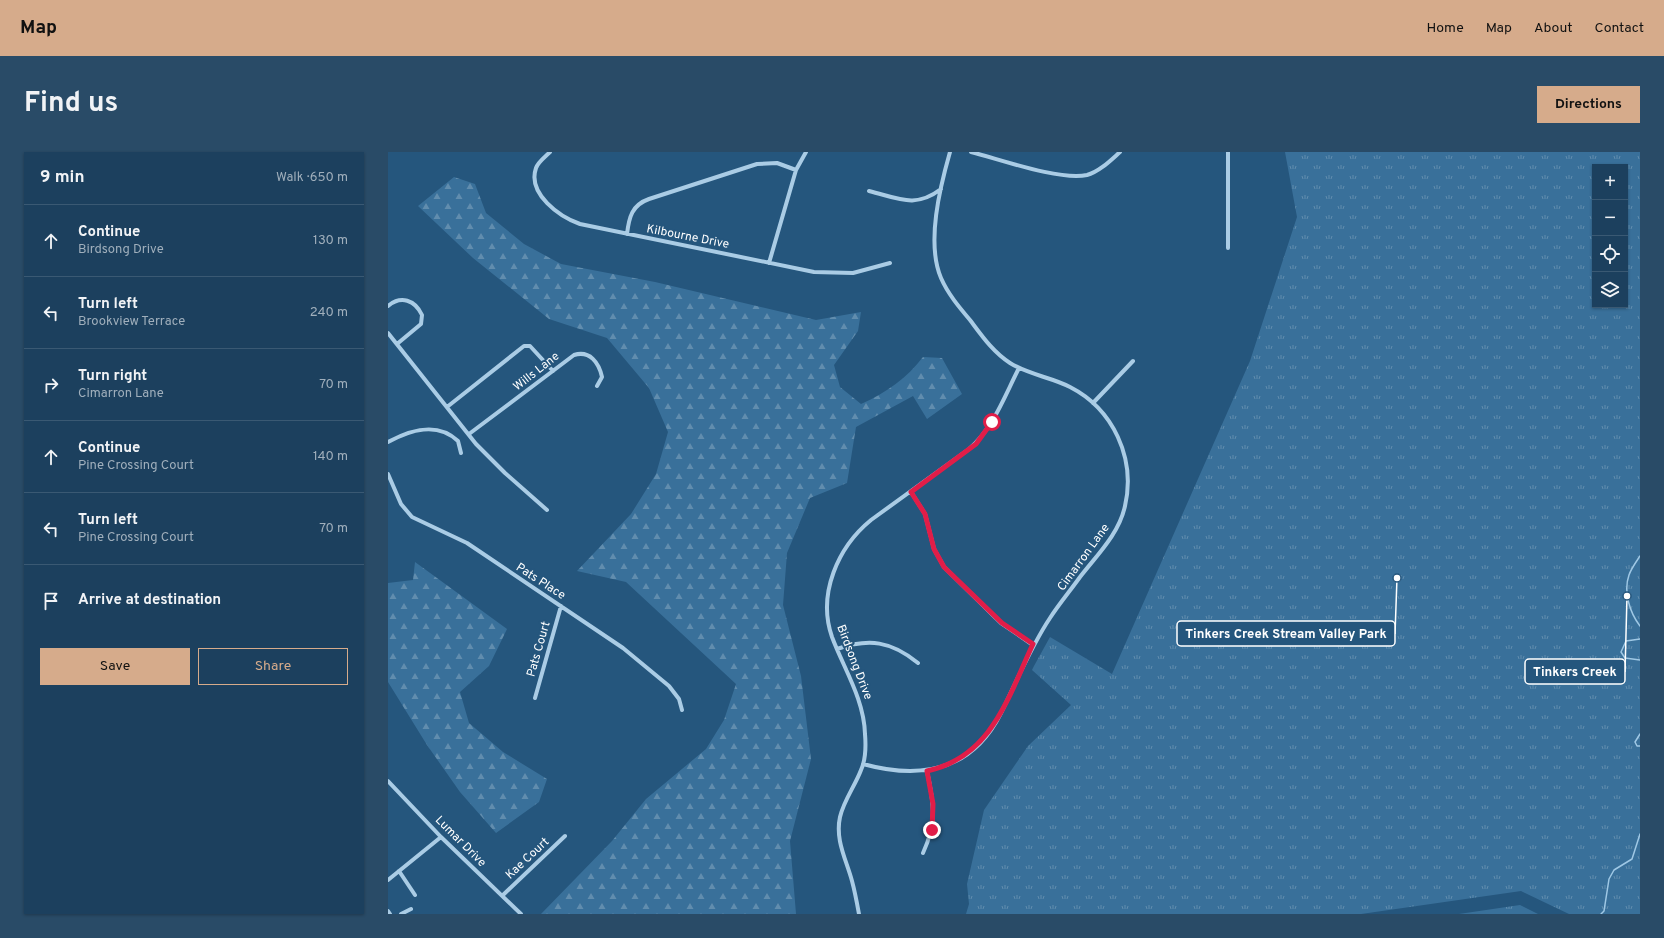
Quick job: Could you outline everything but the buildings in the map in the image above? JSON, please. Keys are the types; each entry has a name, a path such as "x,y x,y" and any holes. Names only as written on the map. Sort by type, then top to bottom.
{"street":[{"name":"Kilbourne Drive","path":"550,152 538,164 535,174 537,189 547,203 574,222 587,226 809,272 841,274 863,271 890,263"},
{"path":"769,263 796,170 806,152"},
{"name":"Cimarron Lane","path":"863,764 895,771 927,771 950,763 974,748 993,727 1033,644 1056,610 1111,538 1125,506 1127,476 1124,453 1110,422 1093,403 1064,385 1019,368 1000,356 990,346 953,299 938,270 935,241 941,191 950,152"},
{"path":"971,152 1066,175 1087,175 1107,164 1120,152"},
{"path":"1228,152 1228,248"},
{"path":"626,234 632,211 638,204 649,198 757,164 777,164 796,170"},
{"path":"869,191 913,202 929,198 941,191"},
{"path":"388,306 397,300 409,301 422,315 421,324 397,344"},
{"path":"388,333 469,434 505,473 547,510"},
{"path":"447,407 524,346 530,346 534,349 553,371"},
{"name":"Wills Lane","path":"469,434 574,355 587,354 592,358 601,374 601,381 597,386"},
{"path":"1093,403 1133,361"},
{"name":"Birdsong Drive","path":"859,914 852,881 840,846 839,829 844,803 863,764 866,744 864,714 830,629 828,603 831,578 842,552 851,539 866,524 969,449 980,439 992,422 1019,368"},
{"path":"388,442 415,430 439,430 450,435 458,442 461,453"},
{"name":"Pats Place","path":"388,474 401,504 412,517 467,543 624,648 649,667 676,694 682,710"},
{"path":"911,492 925,514 934,549 944,567 1002,623 1033,644"},
{"name":"Pats Court","path":"535,698 561,606"},
{"path":"838,649 860,642 878,643 900,650 918,662"},
{"path":"923,853 932,830 934,813 927,771"},
{"name":"Lumar Drive","path":"388,781 440,837 503,895 521,914"},
{"name":"Kae Court","path":"503,895 565,836"},
{"path":"388,880 440,837"},
{"path":"399,871 415,895"},
{"path":"401,914 411,909"}],"green space":[{"path":"1285,152 1640,152 1640,914 1569,914 1521,891 1361,914 966,914 969,904 967,884 984,810 1028,746 1071,705 1032,670 1050,637 1112,674 1250,361 1297,217"},
{"path":"454,177 475,184 486,213 524,244 561,264 655,282 816,320 861,312 858,331 834,365 840,387 861,404 879,395 903,378 923,357 942,358 962,394 927,419 913,396 856,427 847,483 810,498 787,553 783,605 801,676 811,759 790,841 796,914 541,914 612,841 646,799 706,749 724,720 736,684 626,582 577,571 631,514 656,474 668,432 649,388 607,338 549,319 473,258 418,206"},
{"path":"415,562 507,629 489,666 460,692 469,723 503,752 547,779 539,802 496,833 460,792 427,745 388,682 388,583 413,580"},
{"path":"1520,905 1538,914 1459,914"}],"waterway":[{"path":"1640,556 1630,573 1627,582 1628,602 1633,615 1640,626"},
{"path":"1640,639 1626,641 1621,652 1625,658 1640,660"},
{"path":"1640,734 1635,742 1637,746 1640,746"},
{"path":"1601,914 1604,911 1609,879 1614,870 1632,859 1640,834"}],"place":[{"name":"Tinkers Creek Stream Valley Park","path":"1397,578"},
{"name":"Tinkers Creek","path":"1627,596"}],"route":[{"path":"932,830 934,813 932,792 927,771 941,767 967,754 990,732 999,718 1033,644 1002,623 944,567 940,562 932,544 925,514 911,492 976,444 992,422"}]}
